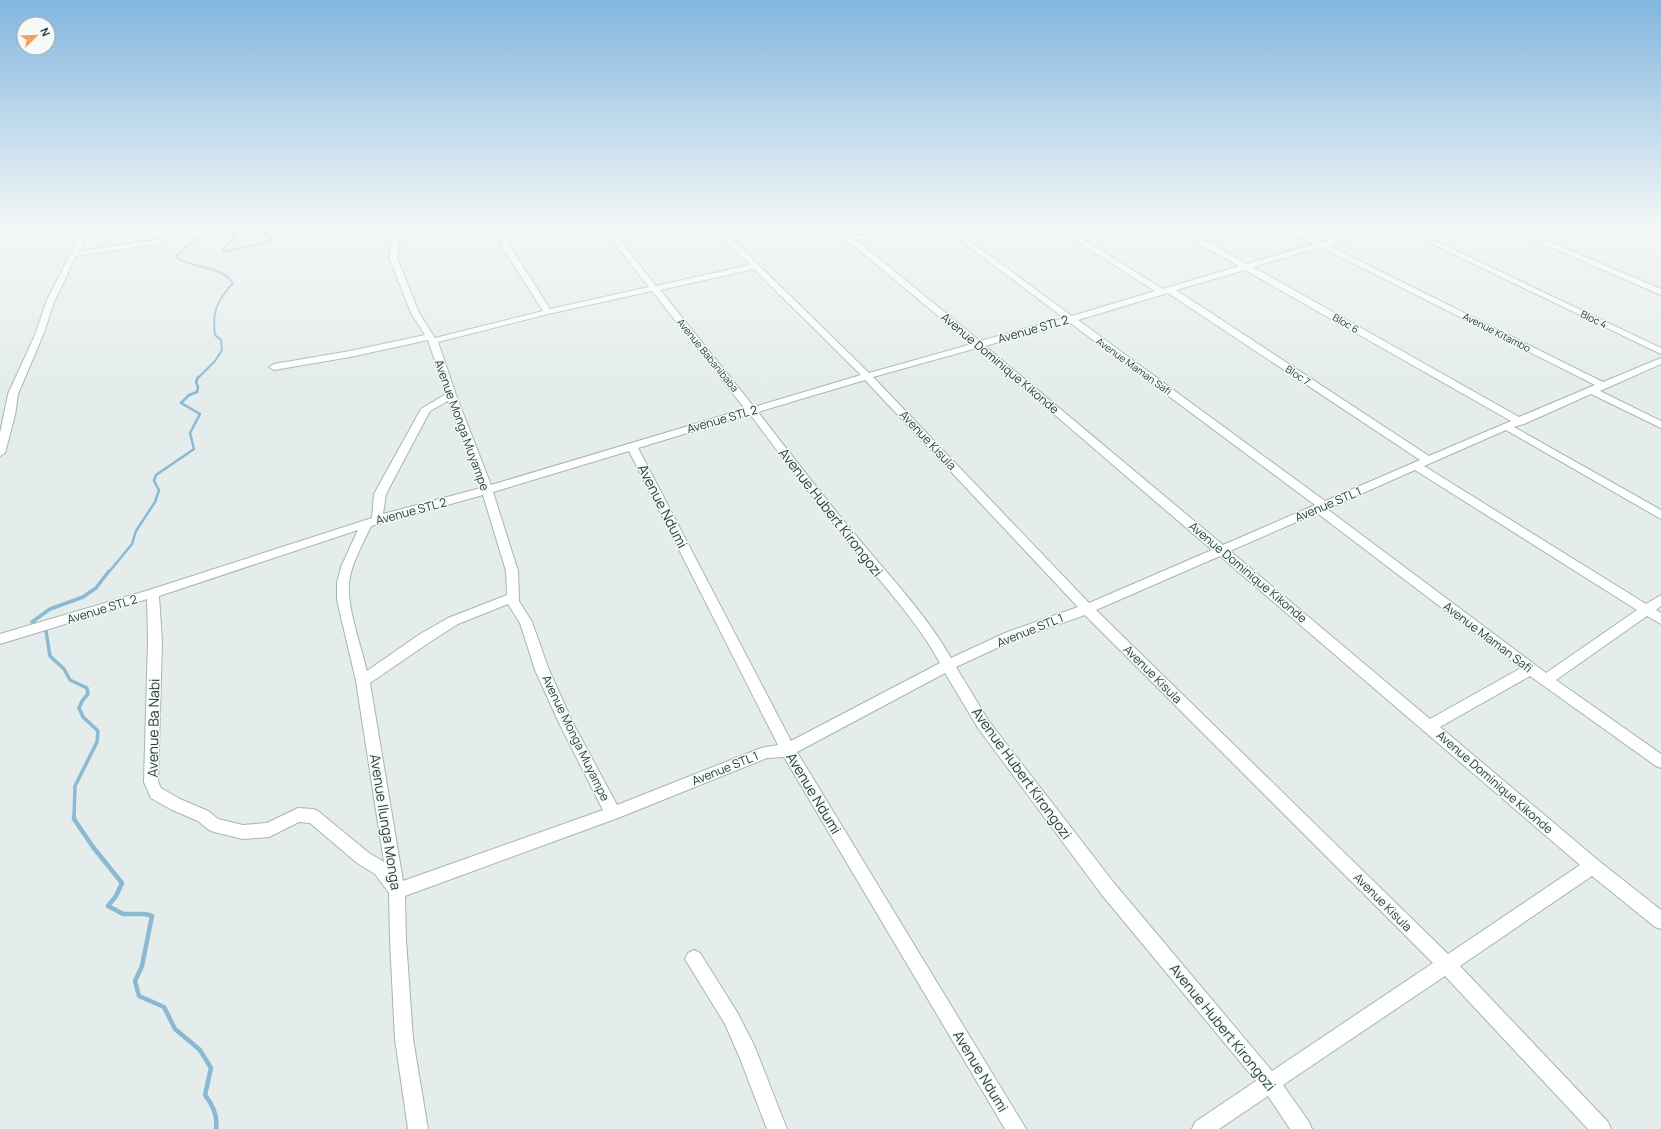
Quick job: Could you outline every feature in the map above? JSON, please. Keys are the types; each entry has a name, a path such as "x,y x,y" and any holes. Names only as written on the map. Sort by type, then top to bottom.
{"street":[{"path":"0,453 5,416 62,278"},
{"path":"401,278 408,299 431,339"},
{"path":"526,278 548,312"},
{"name":"Avenue Babanibaba","path":"646,278 752,411"},
{"path":"274,367 431,339 702,278"},
{"name":"Avenue Kisula","path":"768,278 867,376 1087,610 1446,964 1601,1129"},
{"name":"Avenue Dominique Kikonde","path":"897,278 978,344 1661,922"},
{"name":"Avenue Maman Safi","path":"1015,278 1321,507 1531,669 1661,762"},
{"name":"Bloc 7","path":"1143,278 1428,461"},
{"name":"Avenue STL 2","path":"6,638 153,593 372,521 487,490 867,376 1070,319 1206,278"},
{"name":"Bloc 6","path":"1266,278 1520,422"},
{"name":"Avenue Kitambo","path":"1388,278 1599,388 1661,425"},
{"name":"Bloc 4","path":"1507,278 1661,351"},
{"path":"1627,278 1661,292"},
{"name":"Avenue Monga Muyampe","path":"431,339 487,490 512,571 513,602 526,622 542,670 567,725 613,813"},
{"name":"Avenue STL 1","path":"397,891 613,813 766,752 788,750 949,665 1055,619 1087,610 1321,507 1661,361"},
{"name":"Avenue Ilunga Monga","path":"418,1129 404,1039 398,940 397,891 363,680 343,600 343,583 347,567 372,521 380,494 423,415 431,405 451,395"},
{"name":"Avenue Hubert Kirongozi","path":"752,411 817,496 915,615 936,644 983,724 1108,889 1270,1082 1302,1129"},
{"path":"1507,427 1661,515"},
{"name":"Avenue Ndumi","path":"632,446 788,750 1016,1129"},
{"path":"1416,466 1661,618"},
{"name":"Avenue Ba Nabi","path":"153,593 154,734 151,782 156,793 175,804 203,816 214,825 243,832 269,830 298,815 313,816 363,858 381,869 397,891"},
{"path":"363,680 453,621 512,598"},
{"path":"1546,680 1661,600"},
{"path":"1430,726 1531,669"},
{"path":"366,700 380,670"},
{"path":"1202,1129 1593,866"},
{"path":"694,959 731,1018 747,1052 777,1129"}],"waterway":[{"path":"198,378 215,361 222,350 221,340 215,335 214,319 219,301 233,283 229,278"},
{"path":"109,572 132,544 136,531 155,502 159,490 154,481 156,475 194,449 190,433 200,414 181,403 189,395 197,392 198,387 196,382 198,377"},
{"path":"37,625 32,622 50,609 83,597 96,588 109,571"},
{"path":"42,628 46,631 50,656 64,669 70,680 87,688 88,694 82,701 79,708 83,717 98,731 97,742 75,786 74,818"},
{"path":"74,818 93,847 122,883 116,896 108,906 123,914 145,914 152,916 142,966 135,981 139,996 164,1007 175,1029 200,1050 211,1068 205,1095 214,1111 216,1129"}]}
